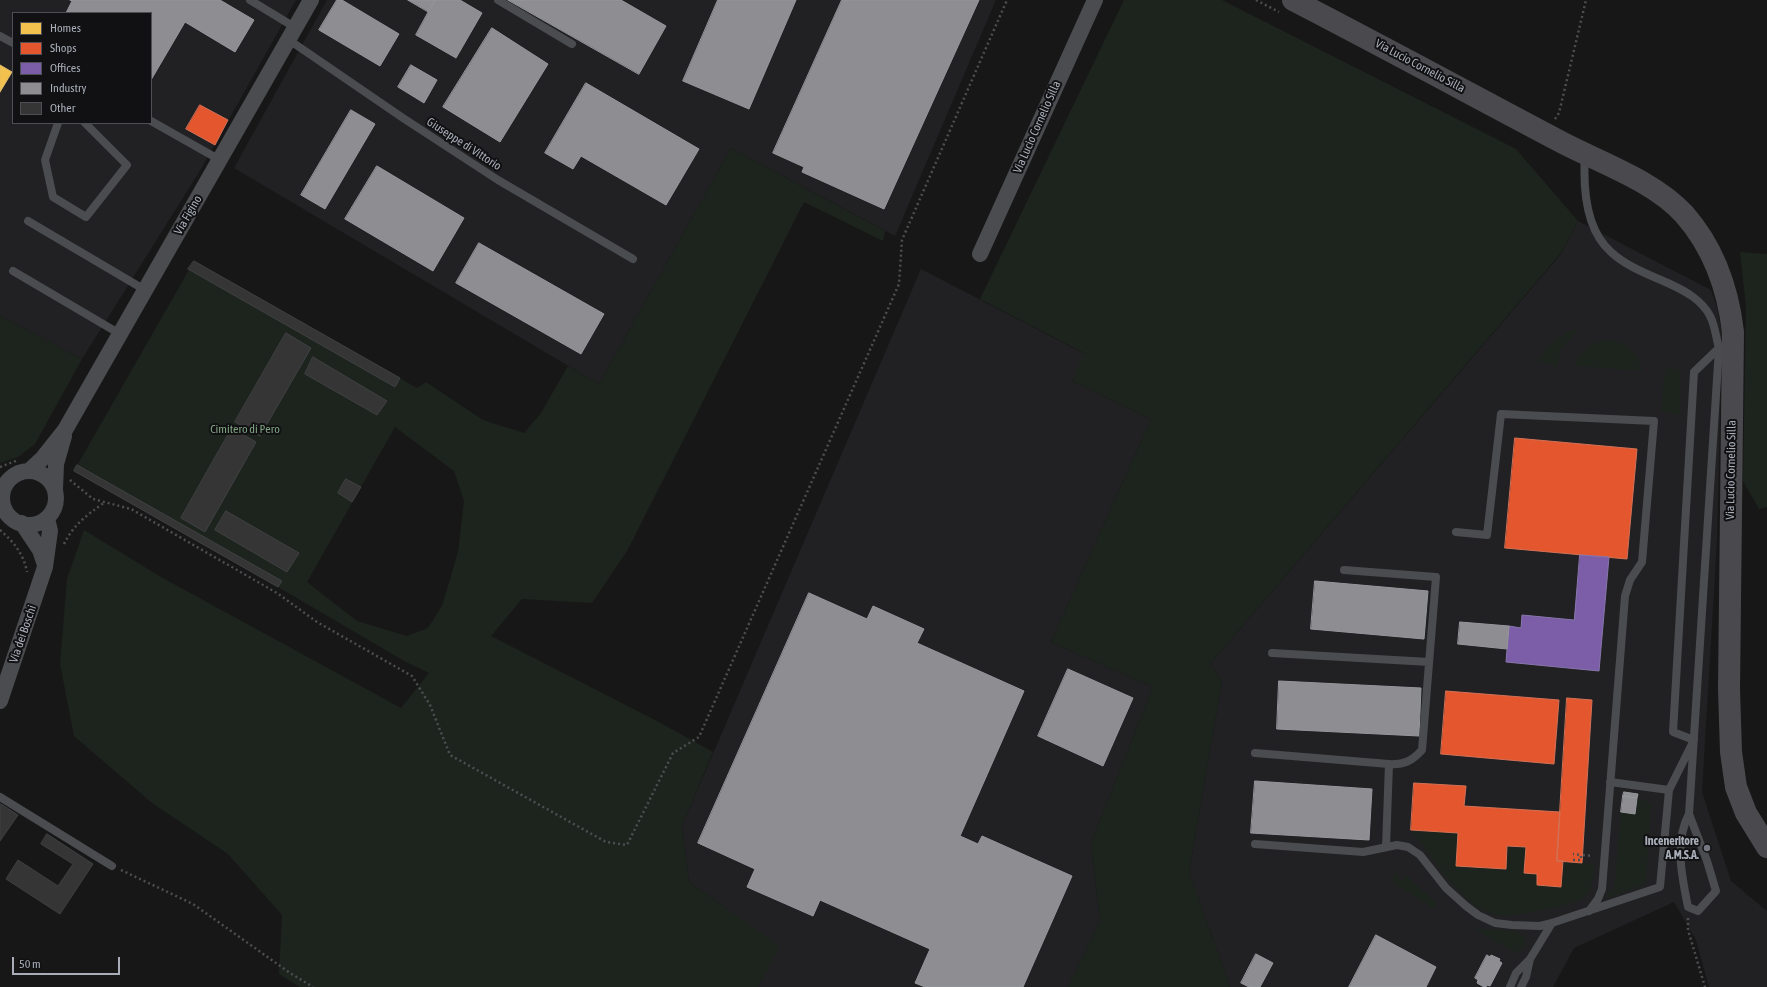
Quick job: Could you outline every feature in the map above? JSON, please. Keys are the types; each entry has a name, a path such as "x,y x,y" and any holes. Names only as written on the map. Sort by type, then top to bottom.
{"street":[{"name":"Via Figino","path":"0,479 23,473 42,459 65,430 311,0"},
{"name":"Via Lucio Cornelio Silla","path":"980,254 1094,0"},
{"name":"Via Lucio Cornelio Silla","path":"1293,0 1585,154 1646,184 1666,198 1684,214 1699,233 1710,252 1723,281 1730,306 1733,332 1729,689 1731,752 1736,788 1746,813 1767,847"},
{"name":"Via Figino","path":"55,489 56,464 65,430"},
{"path":"22,524 36,524 47,518 55,505 55,489 50,481 38,472 23,473 9,481 4,489 3,508 10,516 22,524 40,550 45,567"},
{"name":"Via dei Boschi","path":"0,701 45,567 50,531 47,518"}],"lane":[{"name":"Giuseppe di Vittorio","path":"250,0 292,34 403,118 498,180 633,259"},
{"path":"498,0 572,44"},
{"path":"0,36 12,42"},
{"path":"152,122 220,160"},
{"path":"58,124 45,160 53,197 86,217 126,165 86,124"},
{"name":"Via Lucio Cornelio Silla","path":"1585,154 1584,177 1587,201 1592,222 1601,241 1611,252 1626,263 1684,290 1697,300 1710,316 1719,348 1689,814"},
{"path":"28,221 145,290"},
{"path":"13,271 120,334"},
{"path":"1255,844 1362,852 1397,845 1408,847 1420,855 1446,888 1466,906 1495,923 1512,925 1540,926 1552,923 1660,886 1669,790 1694,740 1673,732 1694,372 1719,348"},
{"path":"1456,532 1487,535 1501,414 1654,421 1642,562 1630,580 1625,596 1602,889 1598,899 1589,911"},
{"path":"1255,753 1401,764 1409,762 1422,750 1436,577 1344,570"},
{"path":"1272,653 1429,662"},
{"path":"1386,847 1389,764"},
{"path":"1610,782 1669,790"},
{"path":"0,797 112,866"},
{"path":"1689,814 1707,861 1716,891 1698,911 1688,907 1681,873 1682,832 1689,814"},
{"path":"1510,987 1516,973 1530,959 1552,923"},
{"path":"1521,987 1526,977 1530,959"}],"path":[{"path":"66,475 74,484 93,499 131,509 277,593 317,622 412,676 430,706 450,755 606,842 627,845 672,753 699,737 899,284 902,240 1007,0"},
{"path":"1546,133 1559,113 1586,0"},
{"path":"0,530 11,540 22,555 28,577"},
{"path":"1573,854 1581,855 1581,860 1573,860"},
{"path":"112,866 193,904 313,987"},
{"path":"1688,907 1688,930 1705,987"}],"shaded area":[{"path":"0,0 296,0 201,169 82,359 0,316"},
{"path":"327,0 996,0 895,236 731,148 599,384 234,168"},
{"path":"1578,221 1711,290 1717,307 1722,334 1717,540 1702,792 1731,881 1767,911 1767,987 1709,987 1696,940 1674,902 1574,948 1553,987 1230,987 1189,872 1222,681 1210,664 1561,254"},
{"path":"921,269 1085,354 1072,381 1151,419 1051,642 1153,687 1091,843 1100,921 1068,987 758,987 779,946 689,882 682,826"}],"green space":[{"path":"1124,0 1222,0 1516,149 1578,221 1561,253 1210,664 1222,681 1189,872 1230,987 1068,987 1100,921 1091,843 1153,687 1051,642 1151,419 1072,381 1084,353 980,299"},
{"name":"Cimitero di Pero","path":"731,148 885,231 883,241 804,202 627,551 592,603 522,599 491,636 657,721 713,752 682,826 689,882 780,946 758,987 300,987 279,974 282,915 228,854 152,803 74,736 60,664 67,579 84,530 161,577 401,708 429,673 404,661 297,598 74,471 194,261 417,388 426,382 483,420 524,433 541,413 568,366 599,384","holes":["395,427 454,471 464,501 458,552 442,606 428,628 407,636 357,621 307,582"]},
{"path":"1740,252 1767,254 1767,507 1759,509 1743,481 1746,307"},
{"path":"0,316 82,359 35,444 18,457 0,463"},
{"path":"1575,329 1578,330 1561,349 1557,366 1539,361 1549,345 1558,338"},
{"path":"1605,340 1620,343 1630,348 1634,352 1643,371 1574,366 1582,352 1595,343"},
{"path":"1669,366 1680,371 1680,415 1661,410 1664,379"},
{"path":"1637,798 1651,803 1646,883 1607,899 1607,891 1614,892 1621,812 1635,814"},
{"path":"1411,830 1458,833 1456,866 1506,869 1507,846 1526,847 1524,873 1537,874 1537,885 1561,887 1563,861 1595,864 1592,882 1589,891 1583,898 1571,903 1515,915 1492,914 1479,908 1460,893"},
{"path":"1399,873 1399,880 1404,880 1405,874 1436,903 1434,909 1390,881 1394,875"},
{"path":"1474,929 1516,931 1525,938 1526,942 1519,954"}],"building: Homes":[{"path":"0,65 12,72 0,92"}],"building: Shops":[{"path":"200,105 228,120 215,145 186,129"},
{"path":"1515,438 1637,449 1627,559 1505,548"},
{"path":"1446,691 1559,700 1554,764 1441,754"},
{"path":"1567,698 1592,700 1582,863 1557,861"},
{"path":"1414,783 1466,786 1464,806 1560,812 1557,861 1563,861 1561,887 1537,885 1537,874 1524,873 1526,847 1507,846 1506,869 1456,866 1458,833 1411,830"}],"building: Offices":[{"path":"1580,555 1609,557 1599,671 1506,662 1509,626 1521,628 1522,615 1574,620"}],"building: Industry":[{"path":"70,0 220,0 254,20 235,52 185,22 152,78 152,12 66,12 72,1"},
{"path":"337,0 342,0 399,34 380,66 319,30"},
{"path":"408,0 435,0 429,12"},
{"path":"435,0 460,0 482,13 456,58 416,35"},
{"path":"508,0 621,0 666,26 639,74"},
{"path":"718,0 796,0 749,109 683,81"},
{"path":"842,0 979,0 884,209 802,172 804,167 773,153"},
{"path":"492,28 548,64 500,142 443,107"},
{"path":"411,65 437,80 424,103 398,87"},
{"path":"586,83 699,149 666,205 581,156 573,169 545,153"},
{"path":"351,110 375,124 325,209 301,195"},
{"path":"377,166 464,218 433,271 345,219"},
{"path":"479,243 604,314 581,354 456,283"},
{"path":"1315,581 1428,591 1424,639 1311,629"},
{"path":"809,593 867,619 873,606 924,629 917,643 1024,691 960,836 978,844 982,836 1072,876 1023,987 925,987 915,983 930,949 820,900 813,916 747,887 755,869 698,843"},
{"path":"1460,622 1509,626 1507,649 1458,644"},
{"path":"1068,669 1133,698 1103,766 1038,736"},
{"path":"1279,681 1421,688 1419,736 1277,729"},
{"path":"1255,781 1372,789 1369,840 1251,833"},
{"path":"1624,792 1638,794 1637,798 1623,796"},
{"path":"1623,796 1637,798 1635,814 1621,812"},
{"path":"1376,935 1436,967 1426,987 1349,987"},
{"path":"1256,954 1273,963 1260,987 1249,987 1241,983"},
{"path":"1487,955 1500,959 1499,961 1502,963 1490,986 1487,985 1484,987 1477,983 1478,980 1475,978"}],"building: Other":[{"path":"194,261 400,378 395,387 188,269"},
{"path":"286,333 311,348 260,436 235,422"},
{"path":"313,357 387,401 377,415 305,374"},
{"path":"232,428 256,442 205,532 181,518"},
{"path":"77,465 282,581 278,587 74,471"},
{"path":"346,479 361,487 352,502 338,493"},
{"path":"226,511 299,553 287,572 215,530"},
{"path":"1,804 18,815 0,841 0,806"},
{"path":"47,834 93,864 60,914 6,879 18,860 58,886 73,864 41,844"}],"place":[{"name":"Inceneritore A.M.S.A.","path":"1707,848"}]}
